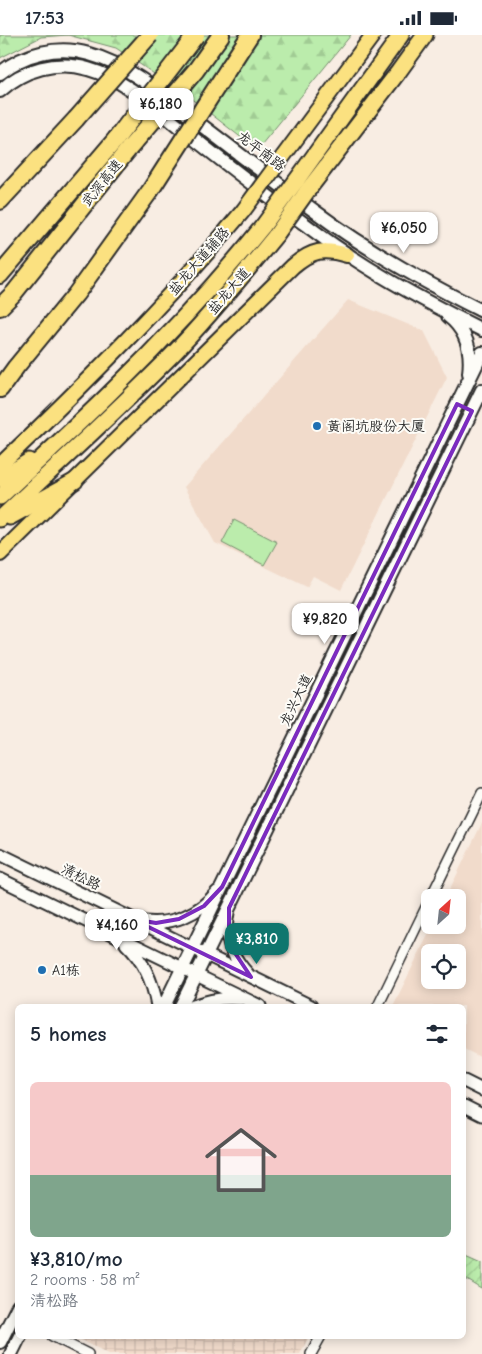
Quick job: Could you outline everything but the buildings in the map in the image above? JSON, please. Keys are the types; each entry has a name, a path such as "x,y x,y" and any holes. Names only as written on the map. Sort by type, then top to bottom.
{"highway":[{"path":"0,201 150,35"},
{"name":"武深高速","path":"0,275 116,139 196,35"},
{"path":"0,389 76,294 150,191 250,35"},
{"name":"盐龙大道","path":"0,519 175,352 215,308 276,235 302,185 401,35"},
{"name":"盐龙大道","path":"0,497 115,388 219,279 263,225 302,185 399,71 425,35"},
{"path":"399,71 430,35"},
{"name":"武深高速","path":"0,307 14,293 127,151 196,70 217,41"},
{"path":"0,479 52,448"},
{"path":"0,523 75,481"}],"main road":[{"name":"盐龙大道辅路","path":"0,465 144,323 218,241 243,211 373,35"},
{"name":"龙平南路","path":"0,73 21,59 50,51 71,50 91,54 110,61 163,95 356,241 400,268 482,311"},
{"path":"0,91 27,72 52,65 69,65 105,75 154,107 306,225 348,255 393,283 482,330"},
{"path":"0,555 293,266 308,255 323,251 335,251 348,255"},
{"path":"438,308 452,319 462,332 468,345 471,357 465,388"},
{"name":"龙兴大道","path":"165,1004 482,353"},
{"path":"182,1004 481,392"},
{"path":"457,404 472,411"},
{"path":"0,1342 15,1312"},
{"path":"11,1354 20,1339"}],"street":[{"path":"434,889 482,793"},
{"name":"清松路","path":"0,854 307,1004"},
{"path":"0,879 256,1004"},
{"path":"132,919 156,923 179,919 204,906 222,887"},
{"path":"229,908 226,921 229,944 238,962 251,977"},
{"path":"379,1004 421,917"},
{"path":"117,936 142,962 151,979 157,1004"},
{"path":"199,1004 230,997 246,999"},
{"path":"466,1082 482,1090"},
{"path":"466,1107 482,1115"},
{"path":"58,1339 88,1354"},
{"path":"311,1354 318,1339"}],"highlighted area":[{"path":"457,404 472,411 229,908 229,944 251,977 132,919 156,923 179,919 204,906 222,887"}],"shaded area":[{"path":"348,300 424,331 447,377 341,590 313,576 307,587 215,543 184,487"},
{"path":"482,823 482,1058 466,1050 466,1004 394,1004 421,949 421,989 466,989 466,944 424,944 429,934 466,934 466,889 450,889"},
{"path":"80,1339 308,1339 300,1354 109,1354"}],"green space":[{"path":"0,35 68,35 41,37 0,58"},
{"path":"68,35 351,35 257,150 197,103 116,48"},
{"path":"234,520 277,542 264,565 222,543"},
{"path":"466,1255 482,1262 482,1289 466,1279"}],"place":[{"name":"黄阁坑股份大厦","path":"317,426"},
{"name":"A1栋","path":"42,970"}]}
